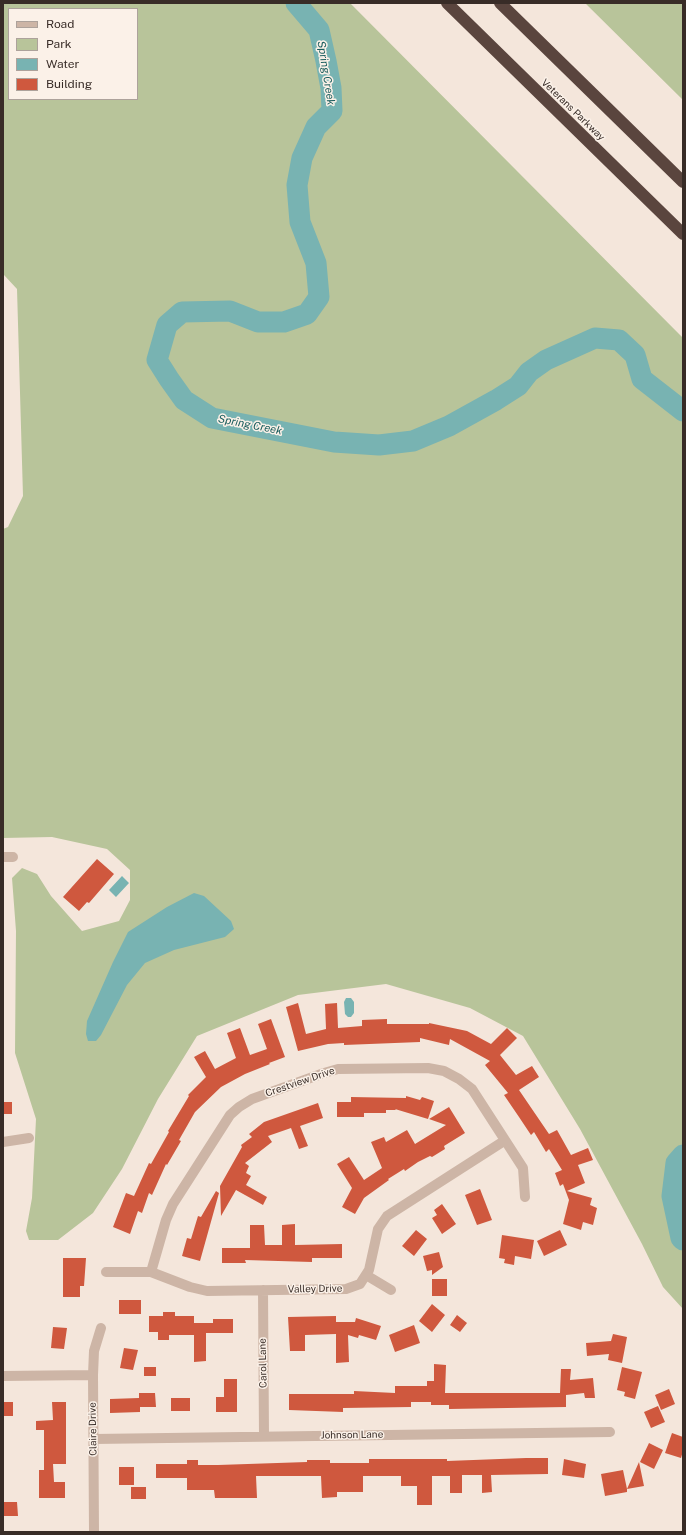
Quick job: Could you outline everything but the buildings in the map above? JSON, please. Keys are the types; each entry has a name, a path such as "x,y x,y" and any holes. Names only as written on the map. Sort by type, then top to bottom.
{"highway":[{"name":"Veterans Parkway","path":"447,3 683,234"},
{"path":"500,3 683,182"}],"street":[{"name":"Crestview Drive","path":"151,1272 166,1220 173,1204 230,1115 239,1107 259,1097 338,1069 428,1068 444,1071 459,1079 472,1089 487,1111 504,1141 523,1168 524,1197"},
{"path":"3,1142 29,1138"},
{"path":"391,1290 366,1275 369,1270 378,1229 387,1216 504,1141"},
{"name":"Valley Drive","path":"106,1272 151,1272 190,1287 207,1291 346,1289 360,1284 366,1275"},
{"name":"Carol Lane","path":"262,1290 264,1436"},
{"name":"Claire Drive","path":"94,1532 93,1375 94,1351 101,1328"},
{"path":"3,1376 93,1375"},
{"name":"Johnson Lane","path":"94,1439 610,1432"}],"green space":[{"path":"3,3 350,3 683,338 683,1309 663,1287 642,1244 580,1129 523,1036 470,1008 386,984 298,995 197,1036 158,1099 122,1169 93,1213 58,1240 29,1240 26,1231 32,1198 36,1119 15,1053 16,931 12,878 22,868 37,874 51,896 82,931 119,921 130,900 130,870 107,849 52,837 3,838 3,529 8,527 23,496 17,289 4,275"},
{"path":"585,3 683,3 683,100"}],"water":[{"path":"122,876 129,883 116,897 109,890"},
{"path":"194,893 204,896 231,921 234,929 225,937 174,950 145,963 127,985 101,1035 96,1041 88,1041 86,1034 87,1021 128,932 167,907"},
{"path":"346,998 351,998 354,1002 354,1013 351,1017 348,1017 345,1014 344,1002"}],"waterway":[{"name":"Spring Creek","path":"296,3 319,30 331,88 332,111 316,127 302,158 297,185 300,222 316,263 319,297 307,314 284,322 258,322 230,311 182,312 167,325 157,360 184,400 212,418 334,442 379,445 413,441 449,426 496,400 518,386 529,372 546,360 595,338 619,340 635,355 642,379 683,411"},
{"name":"Spring Creek","path":"683,1155 676,1163 672,1196 681,1238 683,1240"}]}
